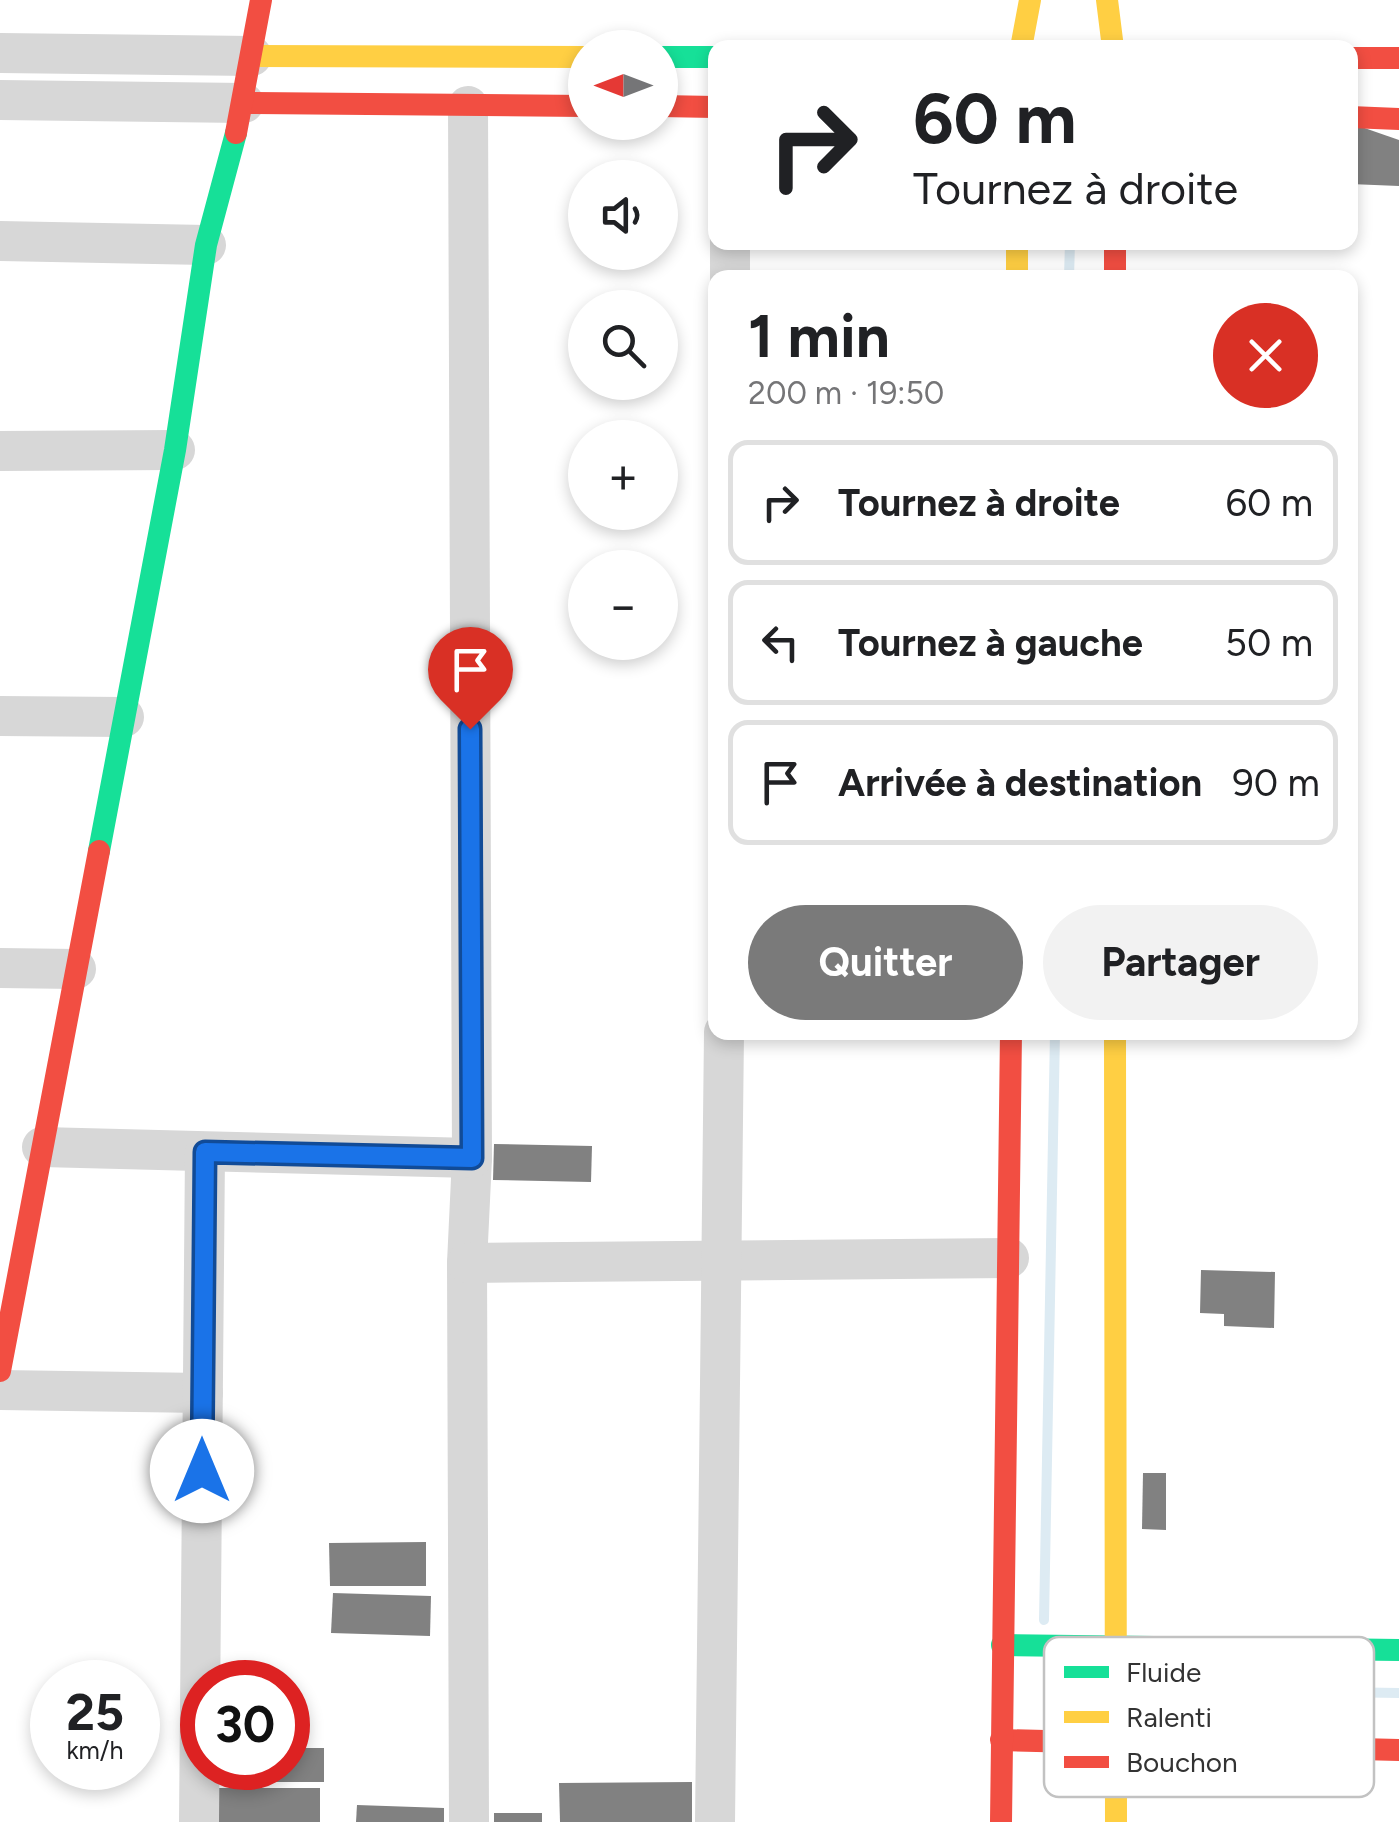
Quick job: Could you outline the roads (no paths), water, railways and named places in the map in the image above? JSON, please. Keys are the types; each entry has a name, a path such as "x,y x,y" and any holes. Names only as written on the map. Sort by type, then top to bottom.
{"street":[{"path":"0,1371 14,1223 42,1148 175,450 206,245 244,103 261,0"},
{"path":"1022,40 1030,0"},
{"path":"1107,0 1112,40"},
{"path":"0,52 568,57"},
{"path":"678,57 708,57"},
{"path":"1358,58 1399,58"},
{"path":"0,100 568,106"},
{"path":"468,106 472,1158 468,1263 469,1822"},
{"path":"678,106 708,106"},
{"path":"1358,118 1399,118"},
{"path":"0,242 206,245"},
{"path":"0,451 175,450"},
{"path":"0,716 124,717"},
{"path":"0,968 76,969"},
{"path":"715,1822 724,1040"},
{"path":"1001,1822 1011,1040"},
{"path":"1114,1637 1115,1040"},
{"path":"42,1148 472,1158"},
{"path":"199,1822 205,1152"},
{"path":"468,1263 1009,1258"},
{"path":"0,1390 203,1393"},
{"path":"1002,1645 1044,1645"},
{"path":"1374,1650 1399,1650"},
{"path":"1001,1740 1044,1740"},
{"path":"1374,1749 1399,1750"}],"waterway":[{"path":"1069,270 1070,250"},
{"path":"1044,1620 1055,1040"},
{"path":"1374,1693 1399,1693"}]}
